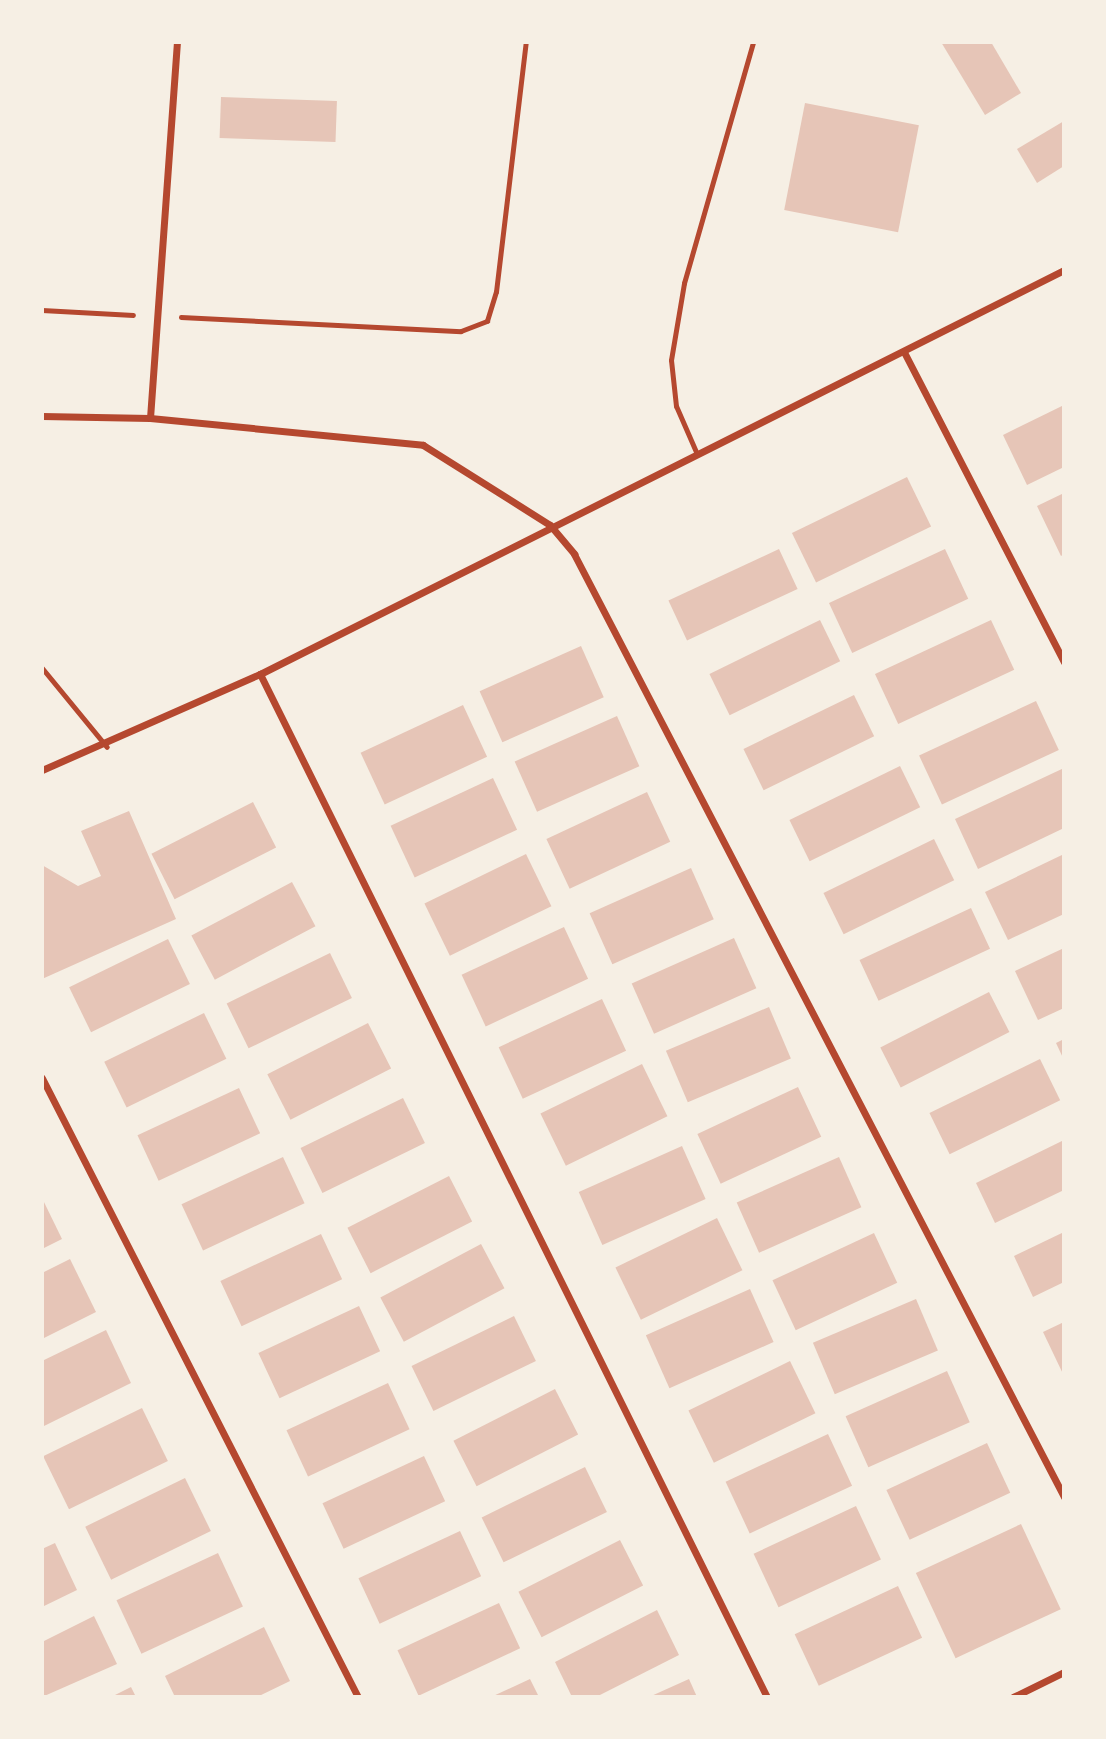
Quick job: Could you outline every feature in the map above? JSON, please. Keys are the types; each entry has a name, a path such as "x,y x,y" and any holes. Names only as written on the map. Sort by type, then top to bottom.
{"street":[{"path":"150,418 177,42"},
{"path":"44,767 107,747 260,674 550,525 1064,271"},
{"path":"904,352 1064,662"},
{"path":"42,416 150,418 423,445 550,525 574,554 1064,1497"},
{"path":"260,674 767,1697"},
{"path":"42,1078 358,1697"},
{"path":"1013,1697 1064,1672"}],"lane":[{"path":"697,454 676,406 671,360 684,283 753,42"},
{"path":"42,668 107,747"}],"path":[{"path":"190,317 461,331 487,321 496,292 526,42"},
{"path":"42,310 124,314"}],"building":[{"path":"941,42 991,42 1021,93 985,115"},
{"path":"221,97 337,101 335,142 220,138"},
{"path":"805,103 919,125 898,232 784,210"},
{"path":"1064,121 1064,166 1037,183 1017,149"},
{"path":"1064,405 1064,467 1027,485 1003,435"},
{"path":"907,477 931,526 816,583 792,533"},
{"path":"1064,493 1064,554 1061,556 1037,506"},
{"path":"779,549 798,589 687,640 668,601"},
{"path":"945,549 968,599 852,653 829,603"},
{"path":"820,620 840,661 730,715 709,674"},
{"path":"991,620 1014,670 898,724 875,674"},
{"path":"581,646 604,697 502,742 480,691"},
{"path":"854,695 874,736 764,790 743,749"},
{"path":"1036,701 1059,750 942,804 919,756"},
{"path":"463,705 487,757 385,804 361,753"},
{"path":"617,716 639,766 537,812 515,762"},
{"path":"900,766 920,807 810,861 789,820"},
{"path":"1064,768 1064,828 978,869 955,819"},
{"path":"493,778 517,830 415,877 391,826"},
{"path":"647,792 670,842 570,889 546,839"},
{"path":"253,802 276,847 175,899 151,854"},
{"path":"129,811 176,919 42,979 42,865 78,886 101,876 81,831"},
{"path":"934,839 954,880 844,934 823,893"},
{"path":"526,854 551,906 450,956 424,904"},
{"path":"1064,854 1064,914 1008,940 985,892"},
{"path":"691,868 714,919 612,964 590,913"},
{"path":"292,882 315,926 215,980 191,936"},
{"path":"971,908 990,949 879,1001 860,960"},
{"path":"564,927 588,979 486,1026 462,975"},
{"path":"734,938 756,988 654,1034 632,984"},
{"path":"168,939 190,984 91,1032 69,987"},
{"path":"1064,948 1064,1008 1038,1020 1015,971"},
{"path":"330,953 352,998 249,1048 227,1003"},
{"path":"989,992 1009,1032 901,1087 880,1047"},
{"path":"602,999 626,1051 523,1099 499,1047"},
{"path":"769,1007 791,1059 688,1102 666,1051"},
{"path":"204,1013 226,1059 127,1107 104,1062"},
{"path":"368,1023 391,1068 290,1120 267,1074"},
{"path":"1064,1039 1064,1060 1056,1043"},
{"path":"1040,1059 1060,1100 950,1154 929,1113"},
{"path":"642,1064 667,1116 566,1166 540,1114"},
{"path":"798,1087 821,1137 721,1184 697,1134"},
{"path":"239,1088 260,1133 159,1181 137,1135"},
{"path":"403,1098 425,1143 322,1193 301,1148"},
{"path":"1064,1140 1064,1190 995,1223 976,1183"},
{"path":"682,1146 706,1199 602,1245 579,1192"},
{"path":"283,1157 305,1203 203,1251 181,1204"},
{"path":"839,1157 861,1207 759,1253 737,1203"},
{"path":"449,1176 472,1221 371,1273 347,1228"},
{"path":"42,1198 62,1239 42,1249"},
{"path":"717,1218 742,1270 641,1320 615,1268"},
{"path":"1064,1232 1064,1282 1033,1297 1014,1256"},
{"path":"874,1233 897,1283 796,1330 772,1280"},
{"path":"321,1234 342,1279 242,1326 220,1281"},
{"path":"481,1244 504,1288 404,1342 380,1298"},
{"path":"70,1259 96,1312 42,1339 42,1273"},
{"path":"750,1289 774,1342 669,1388 646,1335"},
{"path":"916,1299 938,1351 835,1394 813,1343"},
{"path":"359,1306 380,1351 280,1398 258,1353"},
{"path":"514,1316 536,1361 433,1411 412,1366"},
{"path":"1064,1322 1064,1376 1043,1332"},
{"path":"106,1330 131,1383 42,1427 42,1361"},
{"path":"790,1361 815,1413 714,1463 688,1411"},
{"path":"947,1371 970,1422 868,1467 846,1416"},
{"path":"388,1383 410,1429 308,1477 286,1430"},
{"path":"555,1389 578,1434 477,1486 453,1441"},
{"path":"142,1408 168,1461 69,1509 43,1456"},
{"path":"828,1434 852,1486 750,1533 726,1482"},
{"path":"987,1443 1010,1493 910,1540 886,1490"},
{"path":"424,1456 445,1501 344,1549 322,1503"},
{"path":"585,1467 607,1512 504,1562 482,1517"},
{"path":"185,1478 211,1531 111,1580 85,1527"},
{"path":"856,1506 881,1559 779,1607 754,1554"},
{"path":"1021,1524 1061,1609 956,1658 916,1573"},
{"path":"460,1531 481,1576 380,1624 358,1578"},
{"path":"620,1540 643,1585 542,1637 518,1592"},
{"path":"55,1543 77,1590 42,1607 42,1549"},
{"path":"218,1553 243,1606 141,1654 116,1600"},
{"path":"898,1586 922,1638 819,1686 795,1634"},
{"path":"499,1603 520,1648 419,1696 397,1650"},
{"path":"657,1610 679,1655 596,1697 572,1697 555,1662"},
{"path":"94,1616 117,1664 42,1697 42,1642"},
{"path":"264,1627 290,1681 257,1697 175,1697 165,1676"},
{"path":"530,1679 539,1697 491,1697"},
{"path":"689,1679 697,1697 649,1697"},
{"path":"131,1687 136,1697 111,1697"}]}
